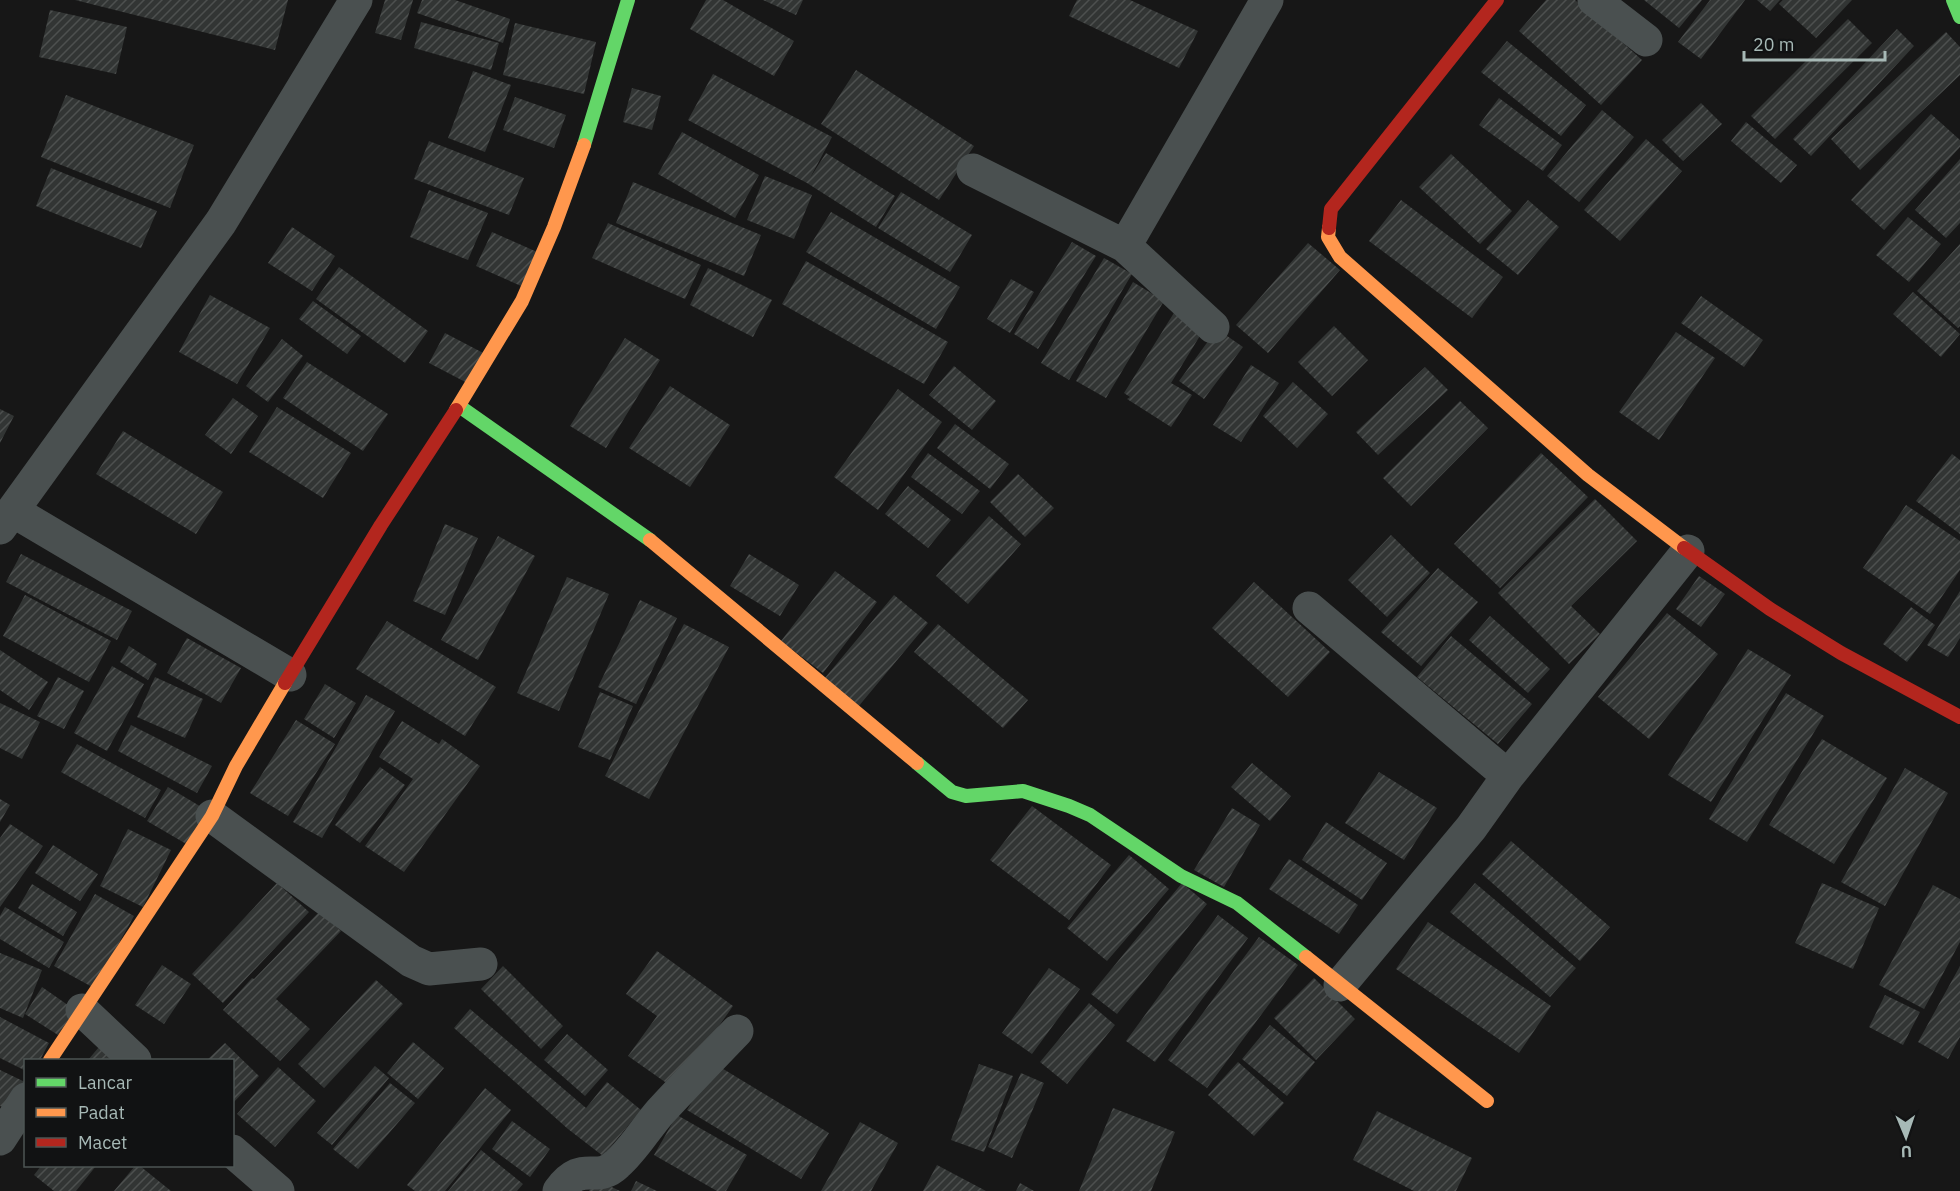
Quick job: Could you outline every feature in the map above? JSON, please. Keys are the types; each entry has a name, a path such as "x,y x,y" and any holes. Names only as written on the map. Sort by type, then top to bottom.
{"street":[{"path":"290,675 6,520 221,222 356,0"},
{"path":"51,1059 212,816 236,766 290,675 381,525 459,406 522,301 554,227 587,137 628,0"},
{"path":"1125,246 1267,0"},
{"path":"1497,0 1331,209 1328,237 1340,257 1588,475 1688,550 1770,609 1841,652 1960,717"},
{"path":"1594,0 1646,40"},
{"path":"1953,0 1960,17"},
{"path":"973,170 1125,246 1213,327"},
{"path":"459,406 648,538 952,792 966,796 1023,792 1090,815 1181,876 1237,903 1487,1101"},
{"path":"1340,985 1471,828 1508,776 1688,550"},
{"path":"1309,608 1508,776"},
{"path":"212,816 411,961 429,969 481,964"},
{"path":"82,1010 134,1059"},
{"path":"559,1191 567,1180 578,1173 602,1174 618,1164 660,1112 736,1031"},
{"path":"0,1139 24,1102"},
{"path":"234,1153 278,1191"}],"building":[{"path":"75,0 288,0 275,50"},
{"path":"385,0 413,0 401,40 375,33"},
{"path":"422,0 455,0 510,19 503,43 417,13"},
{"path":"706,0 723,0 794,41 774,76 690,29"},
{"path":"763,0 803,0 796,15"},
{"path":"1077,0 1130,0 1198,31 1179,68 1069,16"},
{"path":"1546,0 1575,0 1642,60 1601,105 1519,31"},
{"path":"1644,0 1702,0 1679,28"},
{"path":"1710,0 1745,0 1701,59 1678,42"},
{"path":"1757,0 1780,0 1770,11"},
{"path":"1783,0 1852,0 1816,38 1779,4"},
{"path":"50,10 127,27 116,74 39,57"},
{"path":"1848,19 1872,43 1775,139 1751,116"},
{"path":"421,22 499,43 491,70 414,48"},
{"path":"515,23 596,42 584,94 503,75"},
{"path":"1897,29 1914,46 1811,156 1793,139"},
{"path":"1946,32 1960,47 1960,75 1860,170 1831,139"},
{"path":"1507,41 1586,105 1561,136 1481,72"},
{"path":"856,70 974,146 939,200 821,124"},
{"path":"473,71 511,85 485,152 448,138"},
{"path":"713,74 832,137 810,178 826,153 895,196 876,227 807,183 688,120"},
{"path":"632,88 661,96 652,130 623,122"},
{"path":"66,95 194,145 170,208 41,157"},
{"path":"515,97 566,115 554,148 503,130"},
{"path":"1499,98 1562,145 1543,171 1479,125"},
{"path":"1701,103 1722,124 1683,161 1662,140"},
{"path":"1602,110 1634,137 1579,202 1547,176"},
{"path":"1931,114 1960,140 1960,147 1884,230 1851,200"},
{"path":"1746,122 1797,165 1781,183 1731,141"},
{"path":"682,132 759,175 735,218 658,174"},
{"path":"1646,139 1682,171 1620,241 1584,210"},
{"path":"429,141 524,178 509,215 414,179"},
{"path":"1451,154 1512,211 1480,244 1419,187"},
{"path":"1960,159 1960,223 1946,238 1915,210"},
{"path":"51,168 157,211 141,248 36,206"},
{"path":"765,176 812,195 794,239 747,220"},
{"path":"633,182 761,235 744,276 616,223"},
{"path":"429,190 488,213 468,260 410,237"},
{"path":"901,192 972,235 950,272 878,228"},
{"path":"1401,200 1503,277 1472,318 1369,241"},
{"path":"1528,200 1559,227 1518,275 1486,249"},
{"path":"831,212 960,287 936,329 806,252"},
{"path":"1908,217 1941,244 1909,282 1876,255"},
{"path":"608,223 701,265 685,299 592,258"},
{"path":"292,227 335,256 312,291 268,263"},
{"path":"492,232 537,252 521,286 476,266"},
{"path":"1072,242 1096,256 1038,349 1014,334"},
{"path":"1308,243 1340,270 1268,353 1236,325"},
{"path":"1960,244 1960,326 1958,328 1917,291"},
{"path":"1104,258 1132,274 1069,380 1041,363"},
{"path":"806,261 948,342 924,384 782,304"},
{"path":"339,267 428,331 405,363 316,299"},
{"path":"708,268 772,300 753,337 690,305"},
{"path":"1011,279 1034,292 1010,333 987,319"},
{"path":"1133,282 1164,301 1106,398 1076,381"},
{"path":"1913,292 1960,334 1941,357 1893,314"},
{"path":"210,295 270,328 237,384 179,352"},
{"path":"1701,296 1763,340 1744,367 1681,323"},
{"path":"313,301 361,336 347,354 299,319"},
{"path":"1177,308 1206,326 1171,383 1192,395 1171,427 1127,399 1130,397 1124,393"},
{"path":"1334,326 1368,360 1332,396 1298,362"},
{"path":"1217,329 1243,347 1204,399 1179,381"},
{"path":"1676,332 1715,358 1659,440 1619,412"},
{"path":"445,333 487,355 471,385 429,363"},
{"path":"625,338 660,360 606,448 570,426"},
{"path":"282,339 303,356 268,402 246,386"},
{"path":"307,362 388,414 363,451 283,398"},
{"path":"1251,365 1279,383 1241,442 1213,425"},
{"path":"954,366 996,401 972,430 929,395"},
{"path":"1425,367 1448,390 1378,455 1356,432"},
{"path":"1293,382 1328,414 1297,448 1263,416"},
{"path":"670,386 730,425 690,487 629,448"},
{"path":"898,389 942,422 878,510 834,477"},
{"path":"233,398 258,416 231,454 205,435"},
{"path":"1460,401 1488,428 1411,506 1383,478"},
{"path":"277,407 351,453 323,498 249,452"},
{"path":"0,409 14,416 0,443"},
{"path":"955,424 1009,464 990,489 937,448"},
{"path":"123,431 223,492 196,534 96,474"},
{"path":"928,453 980,491 962,514 911,477"},
{"path":"1541,453 1588,497 1500,588 1454,544"},
{"path":"1952,454 1960,460 1960,534 1916,501"},
{"path":"1018,474 1054,508 1025,537 990,502"},
{"path":"908,486 951,520 928,548 885,514"},
{"path":"1595,499 1637,541 1571,606 1600,634 1569,664 1498,593"},
{"path":"1906,505 1960,541 1960,570 1930,614 1863,568"},
{"path":"989,516 1021,544 968,604 936,576"},
{"path":"445,524 478,538 445,615 413,601"},
{"path":"1391,535 1430,573 1387,617 1348,580"},
{"path":"498,536 535,556 478,660 441,640"},
{"path":"21,554 132,611 117,640 6,582"},
{"path":"749,554 799,585 780,616 730,586"},
{"path":"1438,568 1478,602 1421,666 1381,632"},
{"path":"835,571 877,602 823,673 781,641"},
{"path":"1699,576 1725,594 1701,627 1676,609"},
{"path":"567,577 609,594 559,711 517,693"},
{"path":"1254,582 1330,652 1288,697 1212,628"},
{"path":"1960,591 1960,638 1948,657 1927,645"},
{"path":"25,595 111,641 89,682 3,636"},
{"path":"894,595 928,623 858,707 824,679"},
{"path":"640,600 677,618 636,704 598,687"},
{"path":"1911,607 1935,625 1907,662 1883,644"},
{"path":"1667,613 1718,654 1649,739 1598,697"},
{"path":"1490,616 1550,669 1528,693 1469,640"},
{"path":"387,621 496,687 465,736 356,669"},
{"path":"684,624 729,647 649,799 605,776"},
{"path":"938,624 1028,700 1003,728 914,652"},
{"path":"1451,636 1532,704 1498,744 1417,677"},
{"path":"187,638 241,668 221,703 167,673"},
{"path":"129,646 157,664 148,680 120,662"},
{"path":"1748,649 1791,675 1711,802 1668,775"},
{"path":"0,650 48,682 29,710 0,690"},
{"path":"112,666 144,684 107,751 74,733"},
{"path":"58,677 84,691 64,729 37,716"},
{"path":"155,677 203,699 185,738 137,717"},
{"path":"325,684 356,703 334,738 304,719"},
{"path":"600,692 633,706 610,760 578,747"},
{"path":"1786,693 1824,716 1747,842 1709,819"},
{"path":"366,695 395,711 322,838 293,822"},
{"path":"0,703 40,722 22,759 0,748"},
{"path":"296,720 335,744 288,816 250,793"},
{"path":"402,721 439,744 442,739 480,766 404,872 365,846 413,779 379,757"},
{"path":"131,725 212,766 197,793 118,751"},
{"path":"1822,739 1887,778 1834,864 1769,825"},
{"path":"77,744 161,790 145,818 61,772"},
{"path":"1252,763 1291,796 1270,821 1231,787"},
{"path":"380,767 405,785 360,843 335,825"},
{"path":"1905,768 1948,793 1885,906 1841,882"},
{"path":"1379,772 1437,808 1404,860 1345,823"},
{"path":"168,787 208,811 188,845 147,821"},
{"path":"0,799 10,805 0,822"},
{"path":"1032,806 1111,865 1069,920 990,860"},
{"path":"1232,808 1260,825 1224,887 1194,870"},
{"path":"1326,822 1387,863 1362,900 1302,860"},
{"path":"10,824 43,846 0,907 0,838"},
{"path":"128,829 171,850 143,907 100,886"},
{"path":"1511,841 1610,927 1580,961 1482,874"},
{"path":"53,845 98,874 80,901 35,873"},
{"path":"1129,855 1169,889 1107,961 1067,928"},
{"path":"1289,859 1358,905 1339,934 1269,889"},
{"path":"277,883 309,912 223,1003 192,974"},
{"path":"1182,883 1207,904 1117,1014 1091,994"},
{"path":"1475,883 1576,968 1550,997 1450,912"},
{"path":"1822,883 1879,908 1853,969 1795,943"},
{"path":"32,884 77,912 63,936 18,908"},
{"path":"1933,885 1960,899 1960,942 1924,1009 1879,985"},
{"path":"95,894 134,916 94,988 54,966"},
{"path":"5,907 64,942 49,968 0,939 0,916"},
{"path":"320,911 341,931 276,999 310,1029 280,1061 223,1010"},
{"path":"1218,915 1248,938 1155,1062 1126,1041"},
{"path":"1428,922 1551,1006 1519,1053 1396,969"},
{"path":"1259,937 1298,965 1207,1088 1168,1060"},
{"path":"657,951 733,1006 675,1089 628,1056 657,1016 626,994"},
{"path":"0,953 42,970 23,1018 0,1008"},
{"path":"162,965 191,984 164,1024 135,1005"},
{"path":"503,966 563,1026 541,1049 481,989"},
{"path":"1960,966 1960,1037 1948,1059 1918,1042"},
{"path":"1049,968 1080,989 1032,1054 1002,1033"},
{"path":"1314,978 1355,1019 1316,1060 1274,1018"},
{"path":"376,980 403,1004 324,1088 298,1064"},
{"path":"42,987 75,1010 58,1035 25,1014"},
{"path":"1885,995 1920,1012 1903,1045 1869,1027"},
{"path":"1089,1003 1115,1025 1067,1084 1040,1062"},
{"path":"470,1009 586,1108 607,1082 641,1110 603,1156 568,1129 454,1028"},
{"path":"0,1017 49,1043 41,1059 24,1059 24,1070 0,1058"},
{"path":"1270,1025 1315,1062 1287,1096 1242,1059"},
{"path":"567,1034 608,1070 585,1096 544,1060"},
{"path":"413,1042 444,1068 418,1099 387,1073"},
{"path":"225,1043 259,1076 234,1102 234,1059 208,1059"},
{"path":"99,1047 115,1059 89,1059"},
{"path":"1238,1062 1284,1103 1254,1136 1208,1095"},
{"path":"715,1064 829,1133 801,1179 687,1110"},
{"path":"979,1064 1013,1076 984,1152 951,1140"},
{"path":"375,1066 389,1078 332,1145 317,1133"},
{"path":"278,1067 316,1101 275,1147 237,1114"},
{"path":"0,1070 24,1082 24,1084 11,1111 0,1106"},
{"path":"1021,1073 1044,1083 1012,1158 988,1147"},
{"path":"390,1083 415,1103 358,1169 333,1149"},
{"path":"485,1088 511,1110 445,1191 415,1191 407,1185"},
{"path":"1113,1108 1175,1132 1151,1191 1079,1191"},
{"path":"1377,1111 1472,1158 1456,1191 1414,1191 1353,1160"},
{"path":"677,1115 747,1155 726,1191 717,1191 654,1155"},
{"path":"512,1121 550,1149 530,1177 492,1149"},
{"path":"860,1122 898,1143 871,1191 821,1191"},
{"path":"481,1150 523,1184 517,1191 448,1191"},
{"path":"937,1165 986,1191 923,1191"},
{"path":"40,1167 95,1167 76,1191 54,1191 34,1175"},
{"path":"134,1167 141,1167 171,1191 114,1191"},
{"path":"595,1179 620,1191 589,1191"},
{"path":"636,1181 657,1191 631,1191"},
{"path":"1020,1183 1034,1191 1016,1191"}],"traffic: fast":[{"path":"584,145 628,0"},
{"path":"1953,0 1960,17"},
{"path":"459,406 650,540"},
{"path":"917,763 952,792 966,796 1023,791 1090,815 1181,876 1237,903 1306,957"}],"traffic: slow":[{"path":"456,410 522,301 554,227 584,145"},
{"path":"1329,228 1328,237 1340,257 1588,475 1684,548"},
{"path":"650,540 917,763"},
{"path":"51,1059 212,816 236,766 285,683"},
{"path":"1306,957 1487,1101"}],"traffic: jam":[{"path":"1329,228 1331,209 1497,0"},
{"path":"285,683 381,525 456,410"},
{"path":"1684,548 1770,609 1841,653 1960,717"}]}
